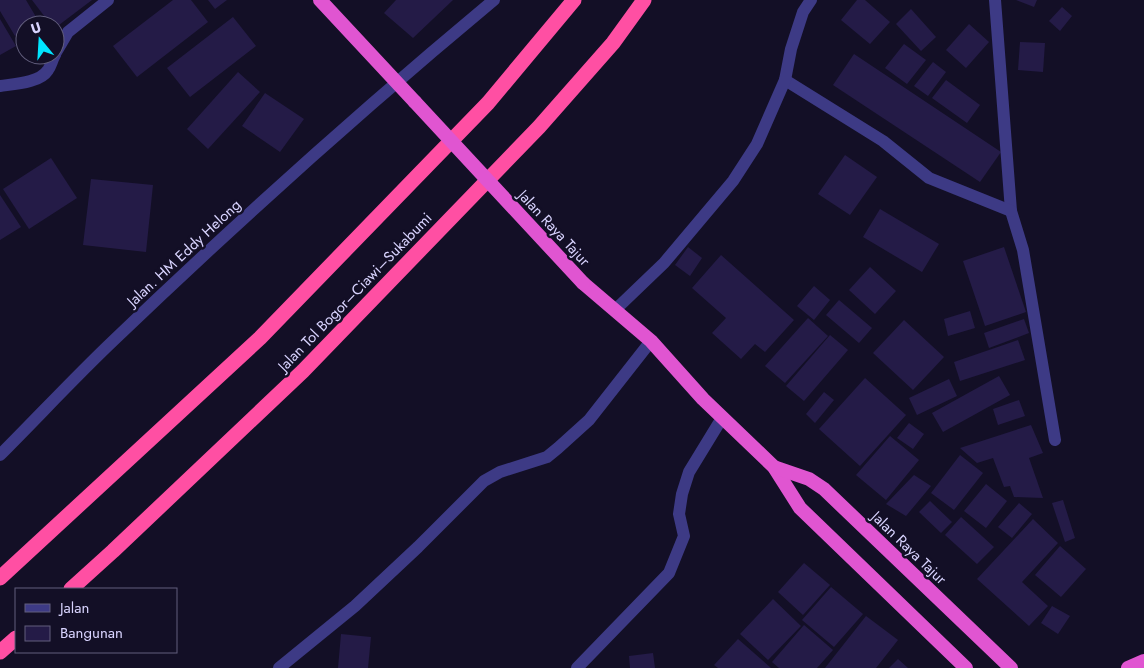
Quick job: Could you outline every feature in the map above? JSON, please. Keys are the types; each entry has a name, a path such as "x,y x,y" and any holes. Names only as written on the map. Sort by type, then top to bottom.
{"highway":[{"name":"Jalan Raya Tajur","path":"320,0 583,283 651,341 722,418 774,467 800,508 966,668"},
{"path":"0,578 260,338 488,103 574,0"},
{"name":"Jalan Tol Bogor–Ciawi–Sukabumi","path":"72,588 114,551 310,364 539,127 613,43 644,0"},
{"name":"Jalan Raya Tajur","path":"774,467 809,479 824,489 1012,668"},
{"path":"0,652 15,639"},
{"path":"1128,668 1144,660"}],"street":[{"path":"65,37 68,32 108,0"},
{"name":"Jalan. HM Eddy Helong","path":"0,455 114,340 282,184 396,81 494,0"},
{"path":"615,310 664,263 733,181 757,144 785,80 791,49 803,12 811,0"},
{"path":"995,0 1011,211 1023,250 1055,440"},
{"path":"0,86 17,84 42,76 50,65"},
{"path":"785,80 883,141 929,178 1011,211"},
{"path":"279,668 355,606 484,481 500,472 547,457 590,420 651,341"},
{"path":"577,668 669,573 684,536 679,514 682,494 689,472 722,418"}],"building":[{"path":"0,0 26,0 35,15 15,15 15,36 0,11"},
{"path":"32,0 92,0 65,20 65,15 43,15"},
{"path":"173,0 191,0 208,22 137,77 113,46"},
{"path":"208,0 227,0 215,9"},
{"path":"396,0 453,0 413,38 384,13"},
{"path":"857,0 865,0 890,22 870,44 841,20"},
{"path":"1016,0 1037,0 1034,7"},
{"path":"1062,7 1072,16 1060,31 1049,21"},
{"path":"911,9 936,37 921,51 896,24"},
{"path":"233,17 256,46 190,97 167,68"},
{"path":"0,19 15,47 0,55"},
{"path":"969,24 989,42 966,68 946,50"},
{"path":"1020,42 1045,43 1043,72 1018,70"},
{"path":"904,44 926,60 907,84 885,68"},
{"path":"854,54 1001,152 980,182 833,85"},
{"path":"933,62 946,72 928,96 914,86"},
{"path":"238,72 260,92 208,149 187,129"},
{"path":"946,80 980,105 967,123 932,98"},
{"path":"265,93 304,119 280,152 242,126"},
{"path":"845,155 877,177 850,215 818,194"},
{"path":"51,158 77,198 29,229 3,189"},
{"path":"91,179 153,185 146,252 83,245"},
{"path":"0,195 21,227 0,240"},
{"path":"880,209 939,244 922,272 863,237"},
{"path":"688,247 702,258 690,276 675,265"},
{"path":"1004,247 1026,312 985,326 963,261"},
{"path":"721,255 794,320 765,352 755,344 741,359 712,333 726,318 692,288"},
{"path":"870,267 896,291 875,314 849,290"},
{"path":"814,286 830,300 814,320 797,306"},
{"path":"839,300 872,328 859,343 826,315"},
{"path":"970,311 975,328 948,336 944,319"},
{"path":"808,318 828,336 785,383 765,366"},
{"path":"1024,319 1029,333 989,348 984,333"},
{"path":"904,320 944,357 913,390 873,353"},
{"path":"830,335 848,350 804,401 786,386"},
{"path":"1018,340 1025,360 960,381 954,362"},
{"path":"999,376 1010,395 943,432 932,413"},
{"path":"865,378 906,415 860,466 819,429"},
{"path":"949,379 957,396 917,415 909,398"},
{"path":"824,392 834,400 815,423 806,414"},
{"path":"1019,400 1025,416 998,425 993,409"},
{"path":"909,423 924,434 913,449 897,438"},
{"path":"1031,425 1043,453 1029,458 1043,498 1014,497 1010,486 1004,487 993,458 977,463 960,448"},
{"path":"890,436 919,460 886,500 856,475"},
{"path":"960,455 983,473 954,510 931,493"},
{"path":"914,475 931,486 906,516 886,504"},
{"path":"986,484 1007,501 986,528 964,511"},
{"path":"1063,500 1075,538 1065,542 1052,503"},
{"path":"930,501 952,522 941,533 919,512"},
{"path":"1019,503 1032,514 1012,538 998,527"},
{"path":"961,517 994,547 977,564 945,535"},
{"path":"1033,519 1058,543 1022,582 1048,606 1029,626 977,579"},
{"path":"1060,546 1086,569 1061,597 1035,575"},
{"path":"804,563 830,585 803,615 778,592"},
{"path":"831,587 863,614 834,647 802,620"},
{"path":"773,599 801,626 768,660 740,634"},
{"path":"1052,606 1070,616 1058,634 1041,623"},
{"path":"866,616 898,640 876,668 825,668"},
{"path":"804,625 833,650 817,668 779,668 772,662"},
{"path":"341,634 371,637 368,668 338,668"},
{"path":"738,639 771,668 718,668 714,665"},
{"path":"653,653 655,668 630,668 629,656"},
{"path":"898,659 908,668 889,668"}]}
